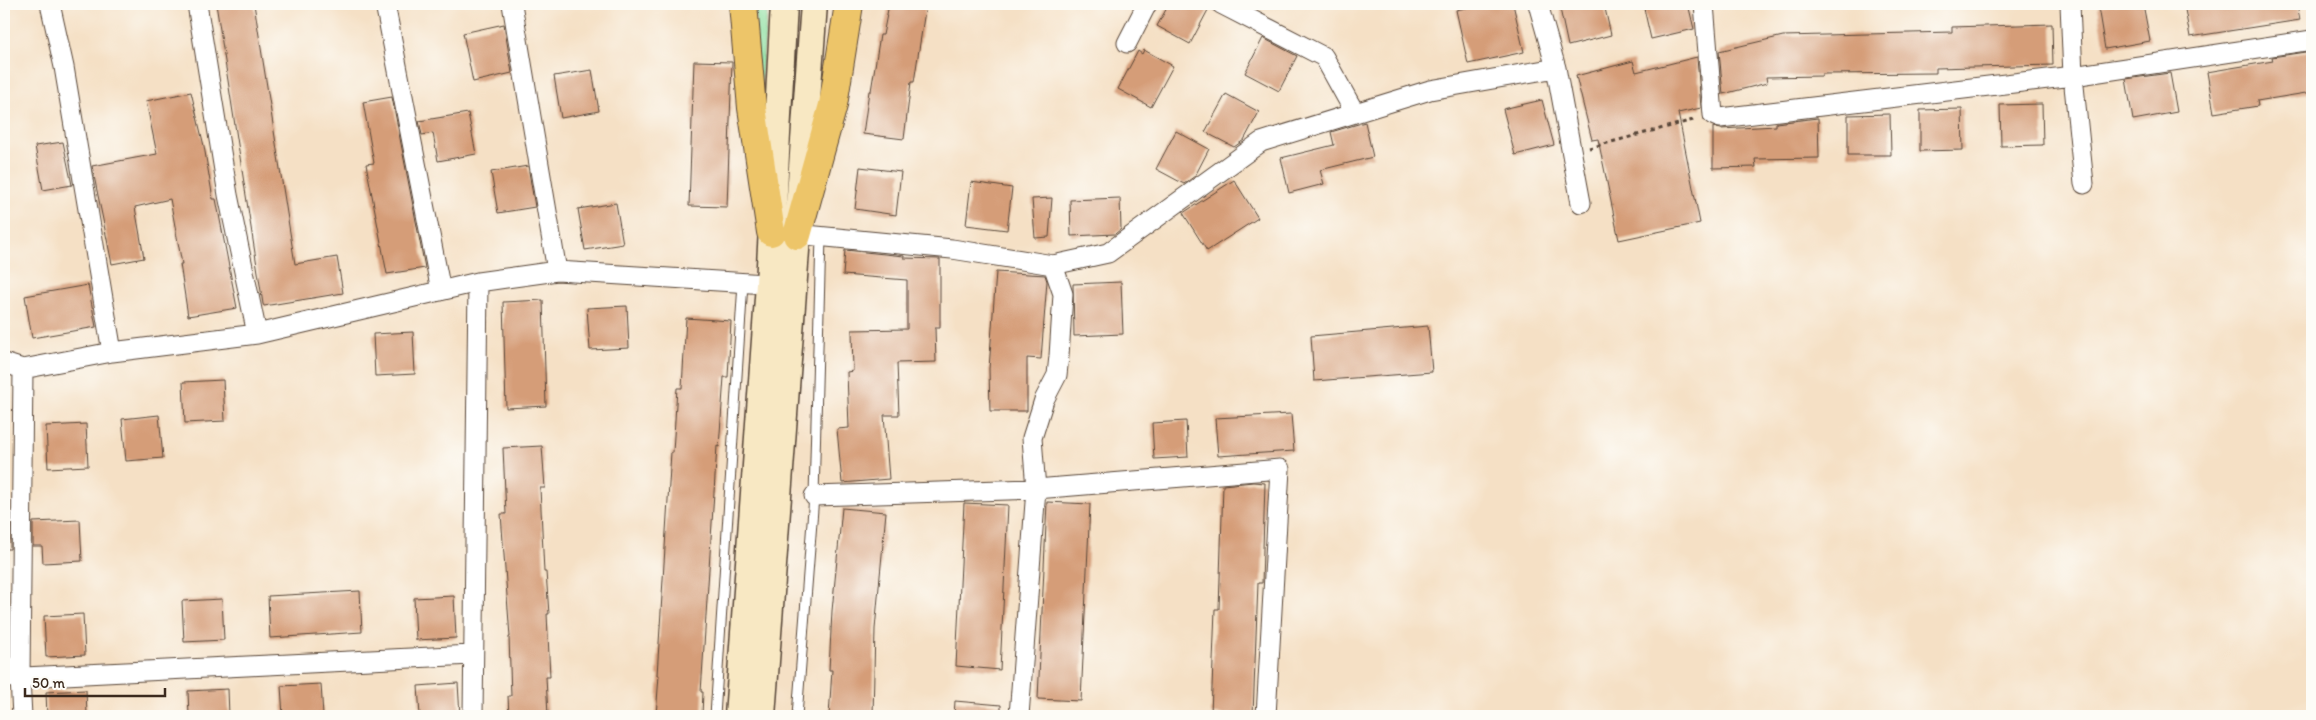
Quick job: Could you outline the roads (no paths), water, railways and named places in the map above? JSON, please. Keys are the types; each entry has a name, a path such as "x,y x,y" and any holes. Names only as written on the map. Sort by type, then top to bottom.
{"highway":[{"path":"743,4 752,108 797,234"},
{"path":"797,234 832,106 849,4"}],"main road":[{"path":"784,4 797,234"},
{"path":"738,716 781,285 797,234 814,4"},
{"path":"762,716 781,285"}],"street":[{"path":"50,4 64,67 112,352"},
{"path":"197,4 228,195 257,334"},
{"path":"386,4 441,291"},
{"path":"512,4 557,271"},
{"path":"1127,43 1147,4"},
{"path":"1221,4 1324,57 1355,113"},
{"path":"1538,4 1556,68 1581,202"},
{"path":"1704,4 1713,115 1720,118 2073,76 2312,40"},
{"path":"2070,4 2073,76 2084,184"},
{"path":"797,234 952,249 1053,265 1108,253 1261,142 1430,90 1556,68"},
{"path":"1019,716 1036,489 1032,438 1044,400 1057,375 1059,356 1063,294 1053,265"},
{"path":"4,363 22,369 112,352 257,334 478,282 557,271 781,285"},
{"path":"473,716 472,655 478,282"},
{"path":"22,369 12,678 22,716"},
{"path":"814,496 1036,489 1280,469 1266,716"},
{"path":"12,678 472,655"}],"lane":[{"path":"797,234 814,496 797,716"},
{"path":"715,716 743,283"}]}
